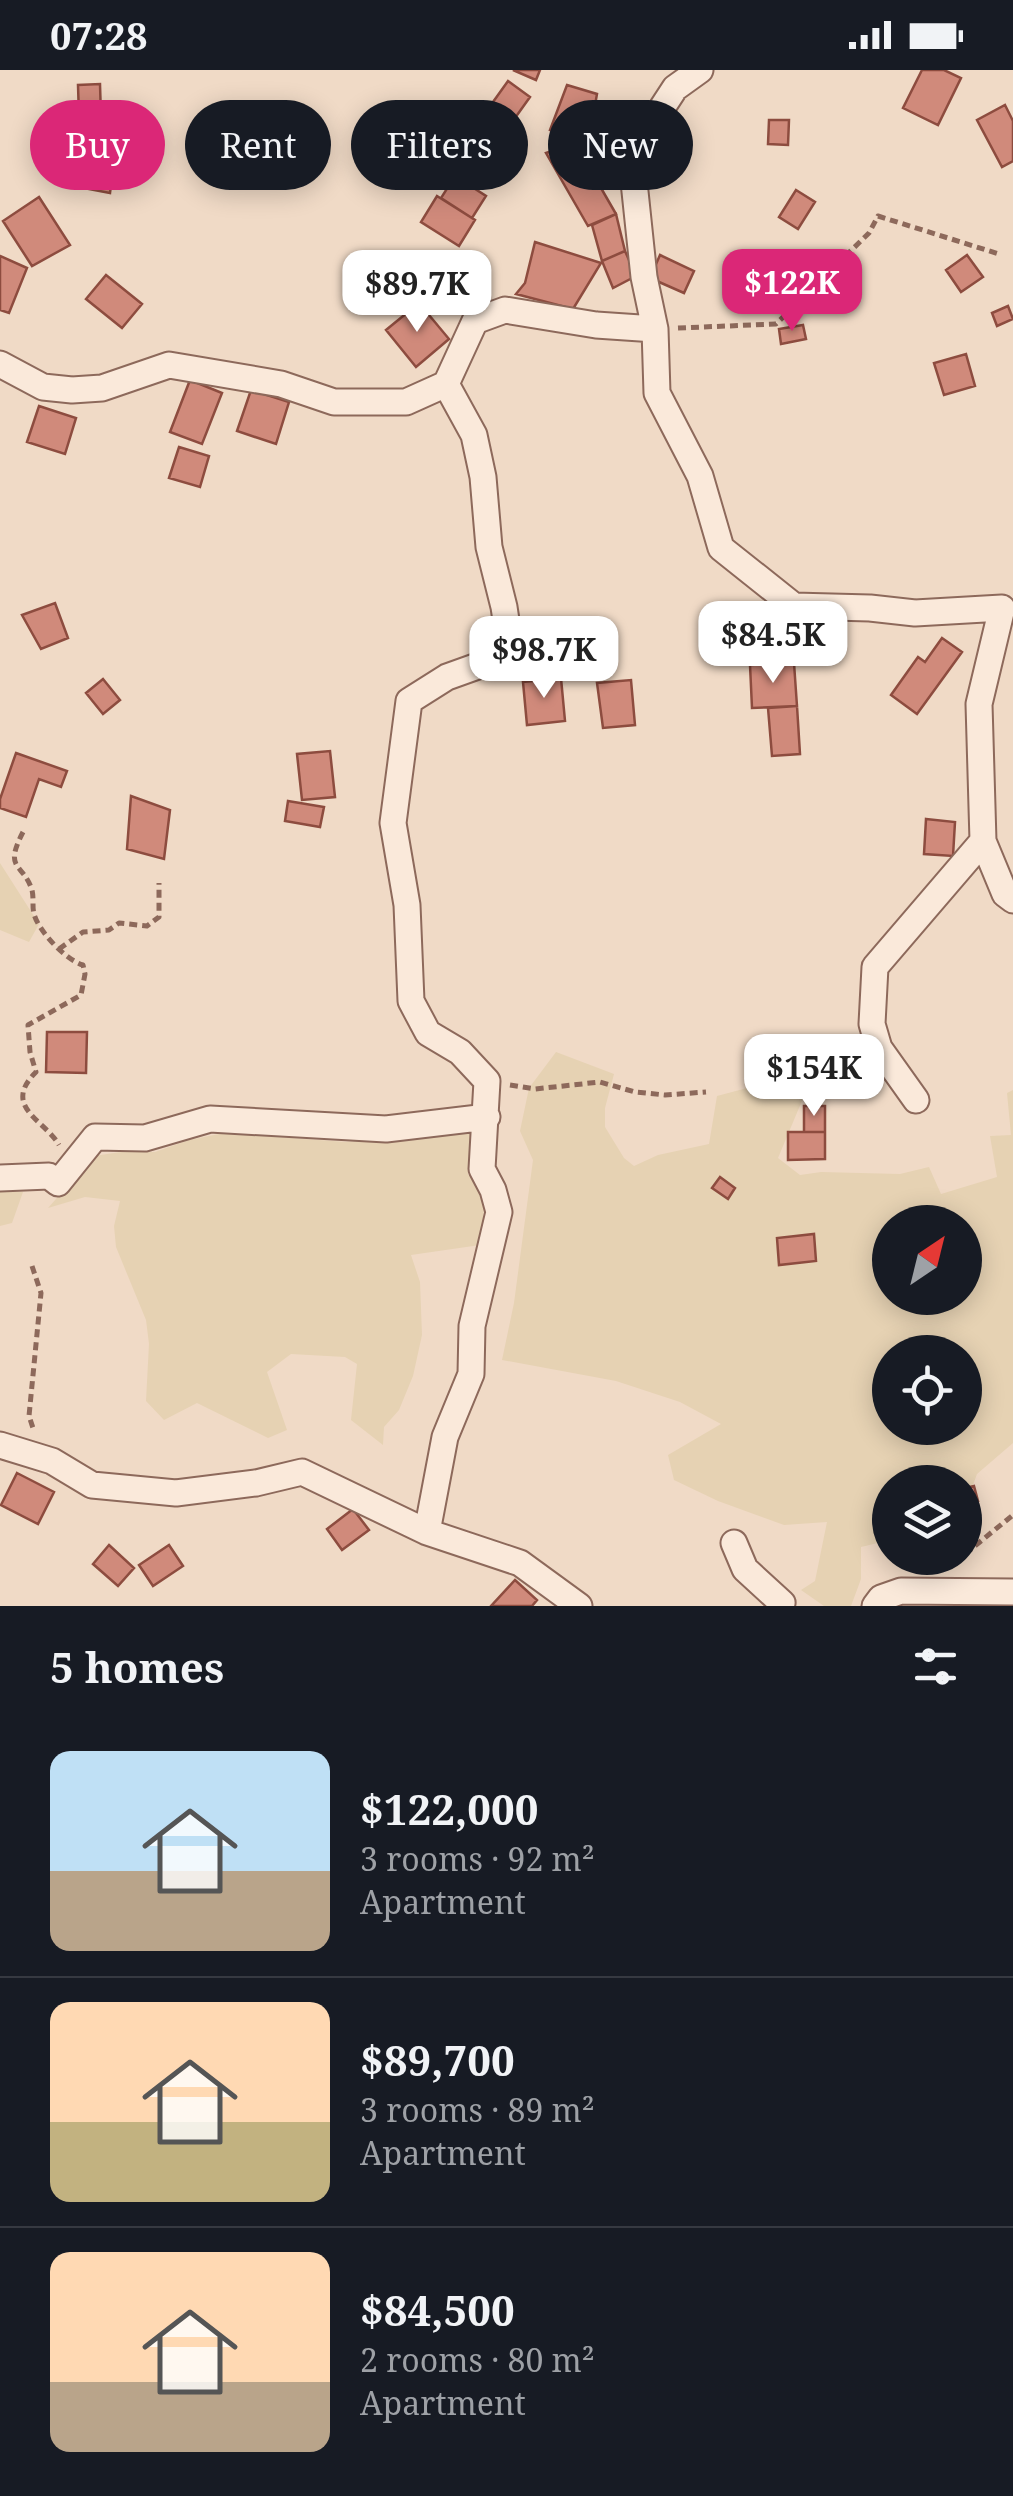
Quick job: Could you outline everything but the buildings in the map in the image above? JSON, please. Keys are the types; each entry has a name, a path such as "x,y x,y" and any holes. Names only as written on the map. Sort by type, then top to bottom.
{"street":[{"path":"700,70 675,88 643,138 634,182 644,277 655,329 657,393 700,476 721,548 794,606 1007,615 979,704 983,841 1004,894 1013,900"},
{"path":"0,364 42,387 72,390 102,388 169,366 281,384 334,402 406,402 446,384 474,321 505,310 596,325 655,329"},
{"path":"427,1532 446,1436 471,1374 472,1326 498,1212 482,1169 488,1081 460,1052 428,1032 411,1001 407,906 393,823 410,701 448,677 500,658 509,640 489,547 484,477 474,435 446,384"},
{"path":"916,1100 879,1048 872,1024 875,966 983,841"},
{"path":"0,1178 49,1176 58,1183 95,1137 144,1138 210,1119 386,1129 488,1117"},
{"path":"0,1445 52,1461 92,1485 176,1493 256,1483 302,1472 427,1532 520,1563 579,1606"},
{"path":"734,1543 745,1569 765,1584 782,1602 780,1606"},
{"path":"875,1606 880,1598 901,1591 1013,1592"}],"path":[{"path":"655,329 776,324 869,233 878,216 999,254"},
{"path":"23,832 14,849 18,871 32,888 34,918 69,961 83,965 81,995 28,1025 36,1072 26,1082 26,1108 36,1123 55,1138 63,1163 49,1176"},
{"path":"59,949 82,932 109,930 118,923 147,926 159,917 158,883"},
{"path":"488,1081 536,1089 600,1082 650,1094 706,1092"},
{"path":"32,1266 41,1293 29,1416 36,1438 52,1461"},
{"path":"982,1540 1013,1515"}],"shaded area":[{"path":"0,863 39,924 29,942 0,930"},
{"path":"556,1052 614,1074 605,1108 605,1127 624,1158 634,1166 658,1155 709,1144 717,1096 810,1068 818,1075 804,1096 778,1158 800,1175 900,1174 929,1167 941,1194 997,1177 990,1136 1011,1135 1007,1093 1013,1090 1013,1443 982,1470 982,1465 872,1465 872,1544 861,1547 861,1579 851,1606 824,1606 801,1590 815,1581 827,1522 784,1525 674,1480 668,1455 721,1424 680,1402 616,1381 502,1360 514,1303 533,1160 520,1131 529,1088"},
{"path":"478,1130 468,1174 485,1201 480,1245 411,1255 420,1282 422,1335 413,1376 399,1410 384,1427 383,1445 351,1420 357,1364 345,1357 291,1354 267,1372 287,1430 268,1438 197,1403 164,1420 146,1401 146,1320 116,1247 114,1226 120,1201 85,1197 48,1208 94,1156 155,1152 224,1133 346,1142"},
{"path":"0,1189 23,1192 12,1223 0,1226"}]}
